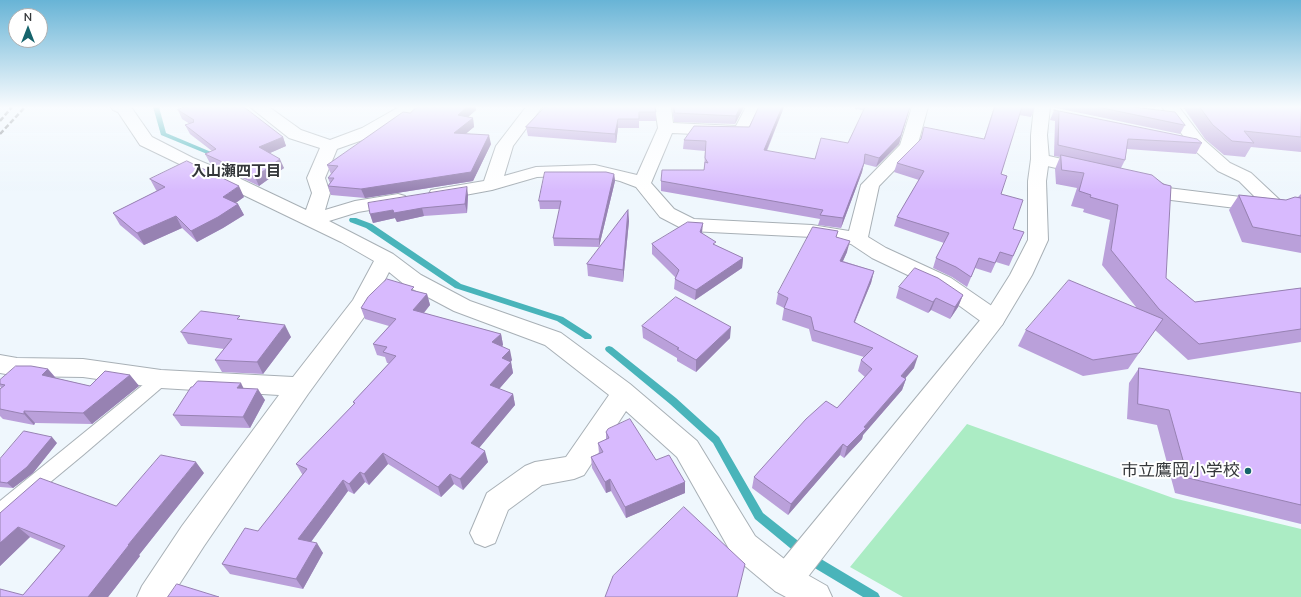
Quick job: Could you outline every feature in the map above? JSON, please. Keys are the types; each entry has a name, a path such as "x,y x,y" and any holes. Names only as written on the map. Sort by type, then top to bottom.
{"street":[{"path":"142,135 146,141 187,162 218,175 312,220 386,259 412,280 462,306 553,339 624,394 687,449 744,546 787,583 816,597"},
{"path":"298,135 330,146 360,135"},
{"path":"492,185 505,146 514,135"},
{"path":"642,183 663,135"},
{"path":"857,238 870,185 908,146 912,135"},
{"path":"787,583 820,537 994,318 1021,275 1038,240 1037,181 1040,159 1039,135"},
{"path":"1129,179 1151,184 1163,193 1276,207 1245,177 1224,167 1198,144 1191,135"},
{"path":"1174,139 1198,144"},
{"path":"312,220 321,193 316,178 330,146"},
{"path":"1040,159 1106,174"},
{"path":"312,220 355,207 492,185 536,172 595,170 626,177 642,183 667,213 690,225 812,231 857,238 879,253 943,283 994,318"},
{"path":"153,597 193,536 299,387 362,304 386,259"},
{"path":"0,364 17,367 83,368 161,379 299,387"},
{"path":"484,532 497,502 535,474 574,467 624,394"}],"lane":[{"path":"0,512 77,450 161,379"}],"green space":[{"path":"967,424 1173,498 1301,529 1301,597 903,597 850,567"}],"building":[{"path":"198,135 280,135 283,137 259,147 280,159 255,177 205,154 216,149"},
{"path":"370,135 489,135 471,172 361,189 328,186 334,178 328,178 338,166 327,165"},
{"path":"688,135 770,135 764,150 815,159 821,138 848,143 852,135 901,135 879,158 865,154 864,163 843,218 820,215 823,210 661,181 662,170 704,170 705,162 708,163 705,158 706,141 684,140"},
{"path":"922,135 963,135 984,139 985,135 1013,135 1001,174 1007,176 1001,194 1023,200 1013,229 1024,232 1013,256 1000,252 995,263 979,258 971,277 956,267 936,258 949,233 897,217 924,171 897,163 921,139"},
{"path":"1058,135 1177,135 1197,139 1202,143 1128,139 1125,160 1058,145"},
{"path":"1225,135 1247,135 1254,143 1232,141"},
{"path":"1281,135 1301,135 1301,137"},
{"path":"1061,155 1152,175 1163,184 1171,186 1166,278 1195,302 1301,288 1301,329 1199,344 1159,309 1111,250 1118,205 1090,197 1091,195 1079,191 1084,173 1062,170"},
{"path":"187,161 239,186 223,197 238,204 218,217 191,231 176,216 137,233 113,213 165,187 150,179"},
{"path":"545,172 606,172 614,174 599,239 553,238 561,201 539,201"},
{"path":"467,187 465,204 422,208 394,213 393,210 370,214 368,203"},
{"path":"1239,195 1286,200 1295,197 1301,198 1301,236 1253,227"},
{"path":"628,210 623,270 587,264"},
{"path":"688,222 703,223 700,232 716,242 713,244 743,258 696,290 675,279 679,270 652,244"},
{"path":"813,227 838,231 836,237 850,241 840,261 874,271 854,322 918,356 901,376 906,379 864,427 866,428 847,447 843,444 791,504 754,477 806,419 826,401 837,408 872,369 861,360 873,348 814,330 811,317 784,308 788,298 778,293"},
{"path":"915,268 938,278 963,295 955,307 936,298 933,302 899,287"},
{"path":"387,279 414,287 411,290 427,294 413,310 501,334 492,342 510,350 502,358 511,362 490,385 513,394 471,443 485,451 460,479 450,474 438,487 383,453 364,474 360,472 349,484 343,480 298,539 317,543 296,579 222,564 245,528 258,531 307,469 296,464 355,403 353,402 396,356 383,352 387,347 373,344 396,319 361,308 368,297"},
{"path":"1069,280 1163,319 1139,353 1093,360 1026,330"},
{"path":"676,297 731,327 696,360 642,326"},
{"path":"201,311 240,316 237,319 285,325 257,362 215,360 232,339 181,332"},
{"path":"16,366 31,366 48,369 42,375 90,386 105,371 130,375 83,413 24,411 24,414 0,409 0,389 5,385 0,384 0,380"},
{"path":"1139,368 1301,393 1301,505 1188,478 1169,410 1138,404"},
{"path":"198,381 241,383 237,388 258,389 243,417 173,415 191,387"},
{"path":"630,419 656,460 669,455 685,482 625,507 610,479 605,482 591,457 603,452 598,443 609,438 606,432 608,429"},
{"path":"24,431 52,437 27,467 7,483 0,482 0,459"},
{"path":"161,455 196,462 128,545 88,597 0,597 0,589 23,595 65,546 18,527 0,543 0,513 40,478 116,506"},
{"path":"684,507 745,564 737,597 605,597 613,576"},
{"path":"177,584 219,597 168,597"}],"waterway":[{"path":"165,135 214,155"},
{"path":"353,220 369,226 458,286 560,319 588,337"},
{"path":"609,349 673,401 716,440 759,516 817,563 874,597"}],"place":[{"name":"市立鷹岡小学校","path":"1248,471"}],"district":[{"name":"入山瀬四丁目","path":"236,171"}]}
